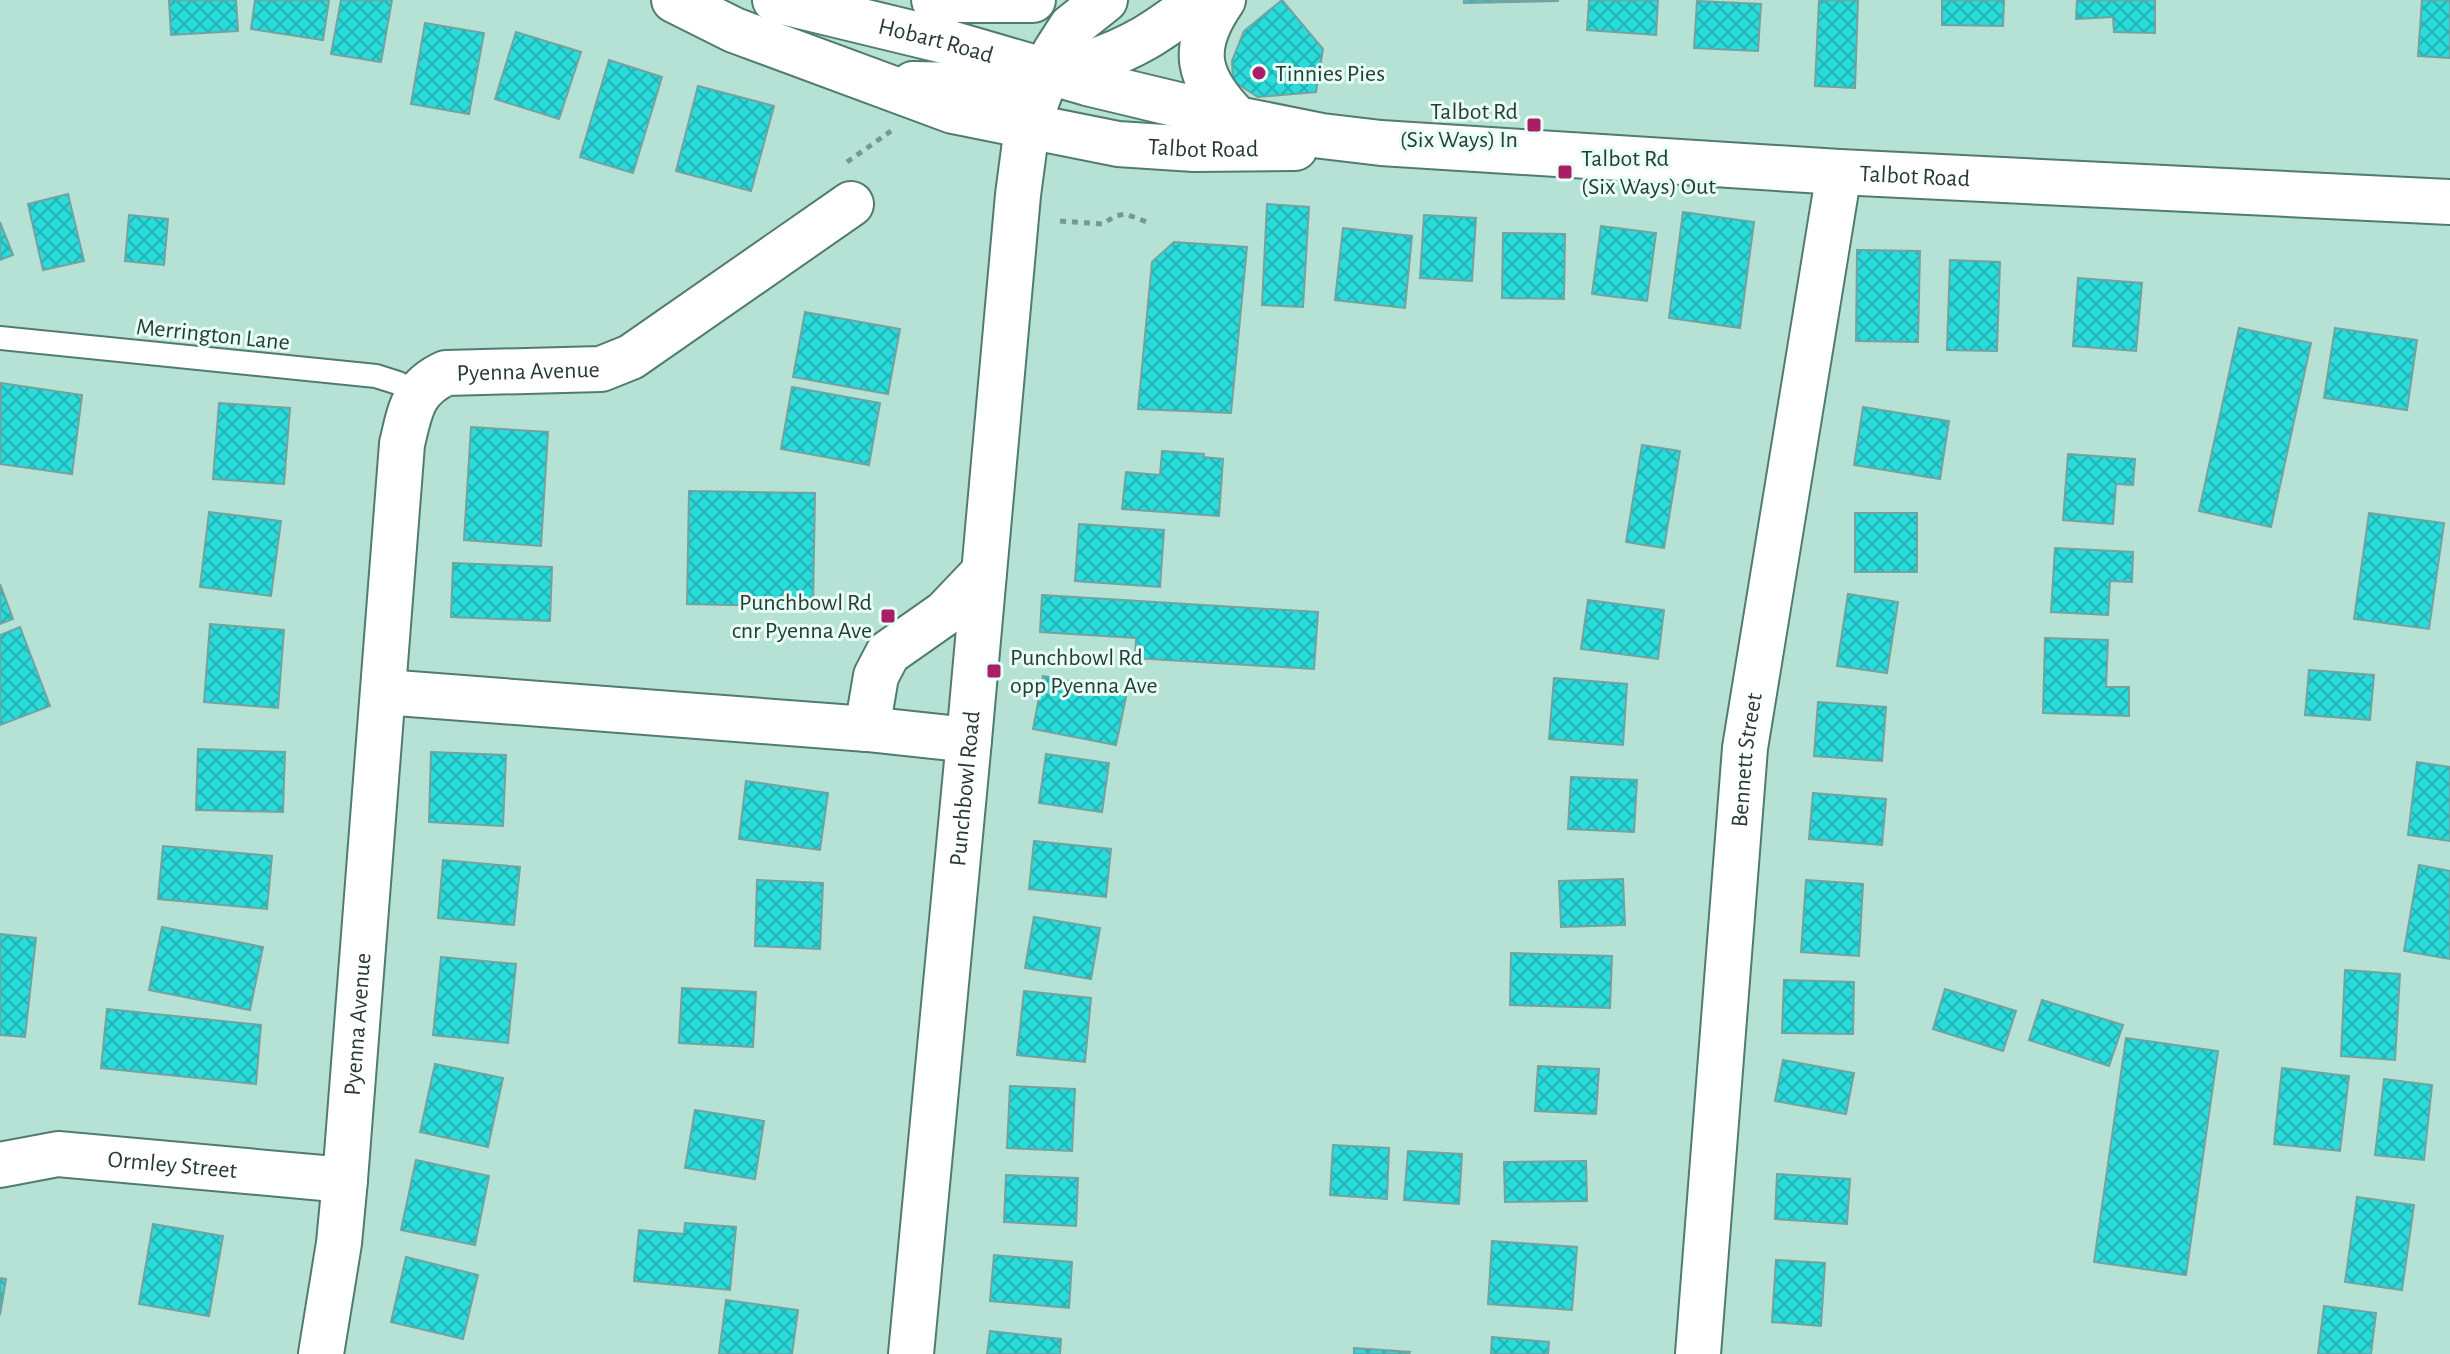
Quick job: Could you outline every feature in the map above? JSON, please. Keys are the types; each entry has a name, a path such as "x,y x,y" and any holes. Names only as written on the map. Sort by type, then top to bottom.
{"street":[{"name":"Hobart Road","path":"674,0 734,30 953,111 1027,127"},
{"name":"Hobart Road","path":"775,0 940,40 1048,73"},
{"path":"934,0 1033,0"},
{"path":"1027,127 1062,39 1079,19 1105,0"},
{"name":"Hobart Road","path":"867,79 905,84 959,84 1004,81 1048,73 1115,53 1144,39 1200,0"},
{"path":"1223,0 1207,23 1202,43 1202,63 1207,82 1216,98 1237,119"},
{"name":"Talbot Road","path":"1048,73 1237,119 1322,136 1381,143 1839,172 2450,202"},
{"name":"Talbot Road","path":"1027,127 1118,144 1194,149 1256,151 1381,143"},
{"name":"Punchbowl Road","path":"911,1354 1018,195 1027,127"},
{"name":"Bennett Street","path":"1698,1354 1745,748 1839,172"},
{"name":"Pyenna Avenue","path":"321,1354 339,1243 345,1180 402,444 411,407 430,380 446,373 601,369 631,357 845,186"},
{"path":"867,729 876,676 888,653 945,613 984,572"},
{"path":"384,692 867,729 969,740"},
{"name":"Ormley Street","path":"0,1165 58,1154 345,1180"}],"lane":[{"name":"Merrington Lane","path":"0,338 382,377 418,394"}],"path":[{"path":"845,186 896,128"},
{"path":"1060,221 1103,224 1125,214 1150,223"}],"building":[{"path":"169,0 236,0 238,31 171,35"},
{"path":"255,0 329,0 323,40 251,29"},
{"path":"341,0 392,0 381,62 331,54"},
{"path":"1282,0 1323,49 1316,92 1258,97 1233,81 1232,61 1244,31"},
{"path":"1464,0 1558,0 1558,1 1464,3"},
{"path":"1589,0 1658,0 1656,35 1587,30"},
{"path":"1819,0 1858,0 1855,88 1815,86"},
{"path":"1942,0 2004,0 2003,26 1942,25"},
{"path":"2077,0 2155,0 2155,33 2114,32 2113,17 2076,19"},
{"path":"2422,0 2450,0 2450,58 2418,56"},
{"path":"1697,1 1761,4 1758,51 1694,48"},
{"path":"425,23 484,33 469,114 411,104"},
{"path":"516,32 581,52 559,119 495,99"},
{"path":"609,60 662,77 633,173 580,157"},
{"path":"698,86 774,106 751,191 676,171"},
{"path":"68,194 84,261 43,270 28,204"},
{"path":"1267,204 1309,207 1303,307 1262,305"},
{"path":"1683,212 1754,222 1740,328 1669,318"},
{"path":"129,215 168,219 164,265 125,261"},
{"path":"1424,215 1476,218 1472,281 1420,278"},
{"path":"0,222 13,255 0,260"},
{"path":"1601,226 1656,233 1647,301 1592,294"},
{"path":"1343,228 1412,236 1405,308 1335,300"},
{"path":"1503,233 1565,234 1564,299 1502,298"},
{"path":"1174,242 1247,247 1231,413 1138,409 1152,262"},
{"path":"1857,250 1920,251 1918,342 1856,341"},
{"path":"1950,260 2000,262 1997,351 1947,350"},
{"path":"2078,278 2142,283 2136,351 2073,346"},
{"path":"805,312 900,329 888,394 793,377"},
{"path":"2239,328 2311,343 2271,527 2199,511"},
{"path":"2335,328 2417,340 2407,410 2324,398"},
{"path":"1,383 82,395 72,474 0,464"},
{"path":"792,387 880,403 869,465 781,449"},
{"path":"219,403 290,408 284,484 213,479"},
{"path":"1863,407 1949,421 1940,479 1854,465"},
{"path":"471,427 548,432 541,546 464,540"},
{"path":"1642,445 1680,451 1664,548 1626,542"},
{"path":"1162,451 1204,454 1203,457 1223,459 1219,516 1122,509 1126,472 1160,475"},
{"path":"2068,454 2135,459 2133,485 2116,484 2113,524 2063,520"},
{"path":"689,491 815,493 813,607 687,604"},
{"path":"209,512 281,521 271,596 200,587"},
{"path":"1855,513 1917,513 1917,572 1855,572"},
{"path":"2369,513 2444,523 2429,629 2354,619"},
{"path":"1079,524 1164,530 1160,587 1075,581"},
{"path":"2055,548 2133,552 2132,582 2110,581 2108,615 2051,612"},
{"path":"453,563 552,567 550,621 451,617"},
{"path":"0,584 13,619 0,624"},
{"path":"1848,594 1898,602 1887,673 1837,666"},
{"path":"1042,595 1318,612 1314,669 1135,658 1136,638 1040,632"},
{"path":"1588,600 1664,610 1658,659 1581,649"},
{"path":"210,624 284,630 278,708 204,702"},
{"path":"20,627 50,706 0,725 0,635"},
{"path":"2045,638 2108,640 2106,687 2129,687 2129,716 2043,713"},
{"path":"2309,670 2374,675 2370,720 2305,715"},
{"path":"1043,676 1127,692 1116,745 1033,729"},
{"path":"1554,678 1627,684 1623,745 1549,739"},
{"path":"1818,702 1886,707 1882,761 1814,756"},
{"path":"198,749 285,752 283,812 196,810"},
{"path":"431,752 506,755 503,826 429,822"},
{"path":"1046,754 1109,763 1102,812 1039,803"},
{"path":"2417,762 2450,767 2450,841 2408,835"},
{"path":"1571,777 1637,780 1634,832 1568,829"},
{"path":"746,781 828,793 820,850 739,839"},
{"path":"1813,793 1886,799 1882,845 1809,839"},
{"path":"1034,841 1111,849 1106,897 1029,889"},
{"path":"163,846 272,856 267,909 158,899"},
{"path":"443,860 520,867 514,925 438,918"},
{"path":"2419,865 2450,871 2450,959 2404,951"},
{"path":"1623,879 1625,925 1561,927 1559,881"},
{"path":"757,880 823,883 820,949 755,946"},
{"path":"1806,880 1863,884 1859,956 1801,952"},
{"path":"1034,917 1100,928 1091,979 1025,968"},
{"path":"162,927 263,947 250,1010 149,990"},
{"path":"0,934 36,938 25,1037 0,1035"},
{"path":"1511,953 1612,956 1610,1008 1510,1005"},
{"path":"441,957 516,964 508,1043 433,1035"},
{"path":"2345,970 2400,974 2395,1060 2341,1056"},
{"path":"1784,980 1854,982 1853,1034 1782,1033"},
{"path":"682,988 756,992 753,1047 679,1043"},
{"path":"1945,989 2016,1011 2003,1051 1933,1029"},
{"path":"1024,991 1091,998 1085,1062 1017,1055"},
{"path":"2042,1000 2123,1025 2109,1066 2029,1040"},
{"path":"107,1009 261,1025 256,1084 101,1068"},
{"path":"2126,1038 2218,1051 2186,1275 2094,1262"},
{"path":"1783,1060 1854,1073 1846,1114 1775,1101"},
{"path":"435,1064 503,1078 488,1147 420,1132"},
{"path":"1538,1066 1599,1069 1596,1114 1535,1111"},
{"path":"2282,1068 2349,1076 2340,1151 2274,1144"},
{"path":"2384,1079 2432,1085 2424,1160 2375,1155"},
{"path":"1010,1086 1075,1089 1072,1151 1007,1148"},
{"path":"695,1110 764,1121 755,1179 685,1168"},
{"path":"1333,1145 1389,1148 1387,1199 1330,1195"},
{"path":"1408,1151 1462,1154 1459,1204 1404,1200"},
{"path":"416,1160 489,1176 475,1245 401,1230"},
{"path":"1586,1161 1587,1201 1505,1202 1504,1162"},
{"path":"1777,1174 1850,1179 1847,1224 1775,1219"},
{"path":"1006,1175 1078,1178 1076,1226 1004,1222"},
{"path":"2357,1197 2414,1205 2402,1290 2345,1282"},
{"path":"685,1223 736,1227 730,1290 634,1281 639,1230 684,1234"},
{"path":"153,1224 223,1236 209,1316 139,1304"},
{"path":"1492,1241 1577,1247 1572,1310 1488,1304"},
{"path":"994,1255 1072,1262 1069,1308 990,1301"},
{"path":"406,1257 478,1275 463,1339 391,1322"},
{"path":"1776,1260 1825,1263 1821,1326 1772,1322"},
{"path":"0,1278 6,1279 0,1315"},
{"path":"726,1300 798,1310 792,1354 719,1354"},
{"path":"2324,1306 2376,1313 2371,1354 2318,1354"},
{"path":"990,1331 1061,1339 1060,1354 987,1354"},
{"path":"1492,1337 1549,1342 1548,1354 1491,1354"},
{"path":"1354,1348 1410,1352 1354,1354"}],"place":[{"name":"Tinnies Pies","path":"1259,73"},
{"name":"Talbot Rd (Six Ways) In","path":"1534,125"},
{"name":"Talbot Rd (Six Ways) Out","path":"1565,172"},
{"name":"Punchbowl Rd cnr Pyenna Ave","path":"888,616"},
{"name":"Punchbowl Rd opp Pyenna Ave","path":"994,671"}]}
